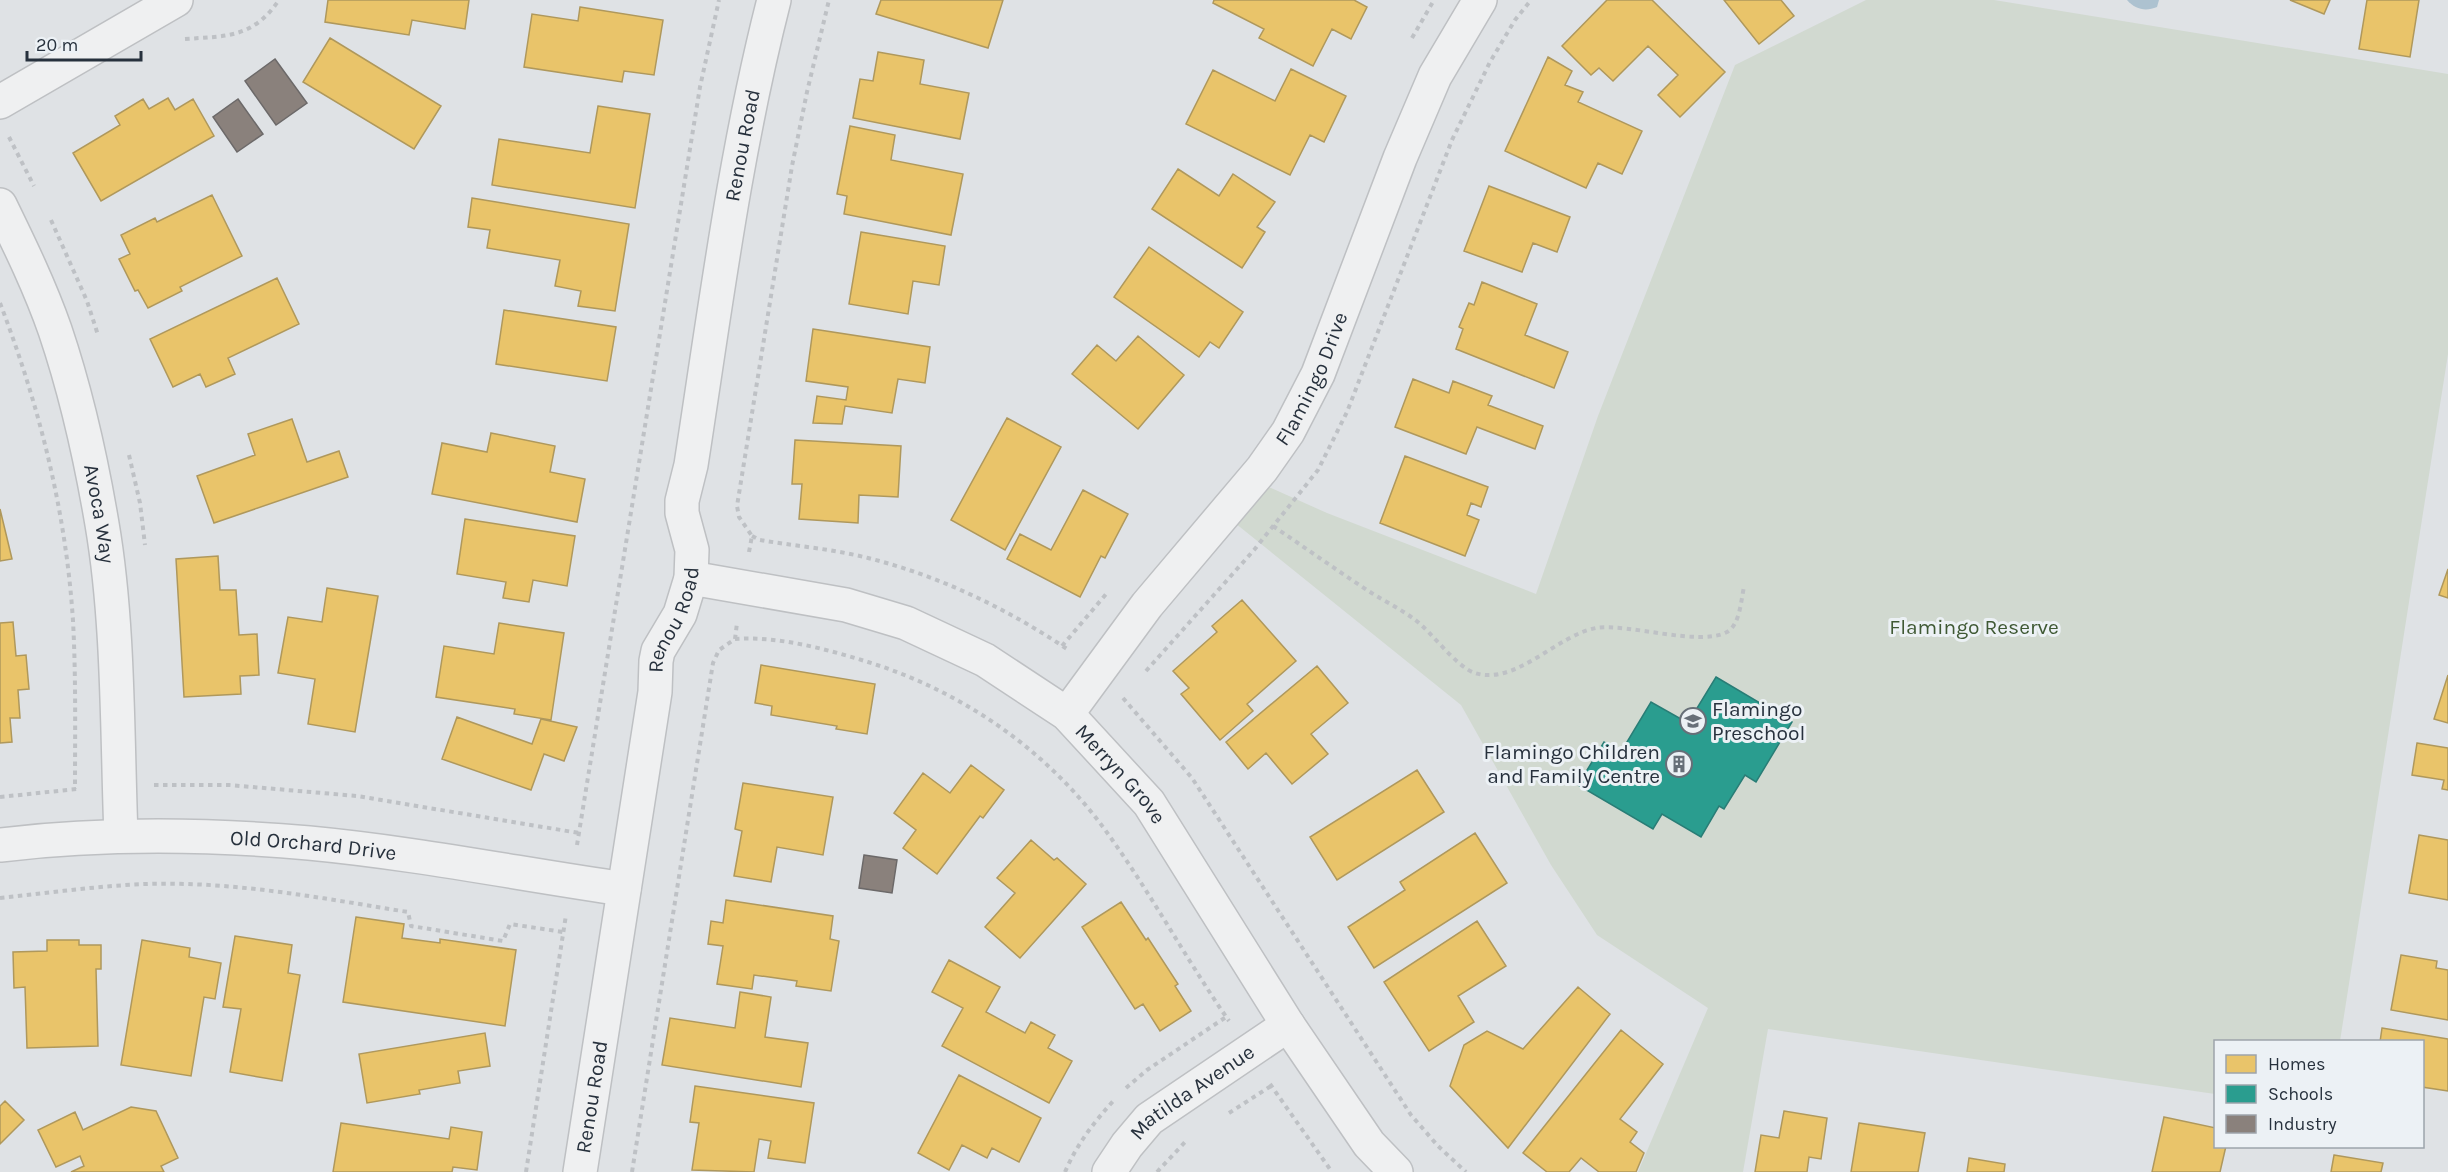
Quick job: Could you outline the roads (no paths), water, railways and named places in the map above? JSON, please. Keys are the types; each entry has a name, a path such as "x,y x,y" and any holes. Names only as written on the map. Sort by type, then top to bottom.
{"street":[{"path":"0,102 176,0"},
{"name":"Renou Road","path":"580,1172 655,693 656,661 663,640 680,614 691,578 692,550 683,523 682,501 691,465 744,129 758,60 774,0"},
{"name":"Flamingo Drive","path":"1067,714 1148,604 1262,469 1305,403 1400,158 1431,85 1480,0"},
{"name":"Avoca Way","path":"3,218 38,287 55,330 79,414 103,525 114,645 121,836"},
{"name":"Merryn Grove","path":"691,578 846,605 906,623 985,660 1067,714 1149,803 1288,1025 1369,1144 1396,1172"},
{"name":"Old Orchard Drive","path":"0,845 121,836 216,837 310,843 624,890"},
{"name":"Matilda Avenue","path":"1109,1172 1127,1144 1149,1119 1288,1025"}],"water":[{"path":"2127,0 2159,0 2157,7 2144,9 2133,6"}],"place":[{"name":"Flamingo Preschool","path":"1693,721"},
{"name":"Flamingo Children and Family Centre","path":"1679,764"}],"park label":[{"name":"Flamingo Reserve","path":"1974,627"}]}
